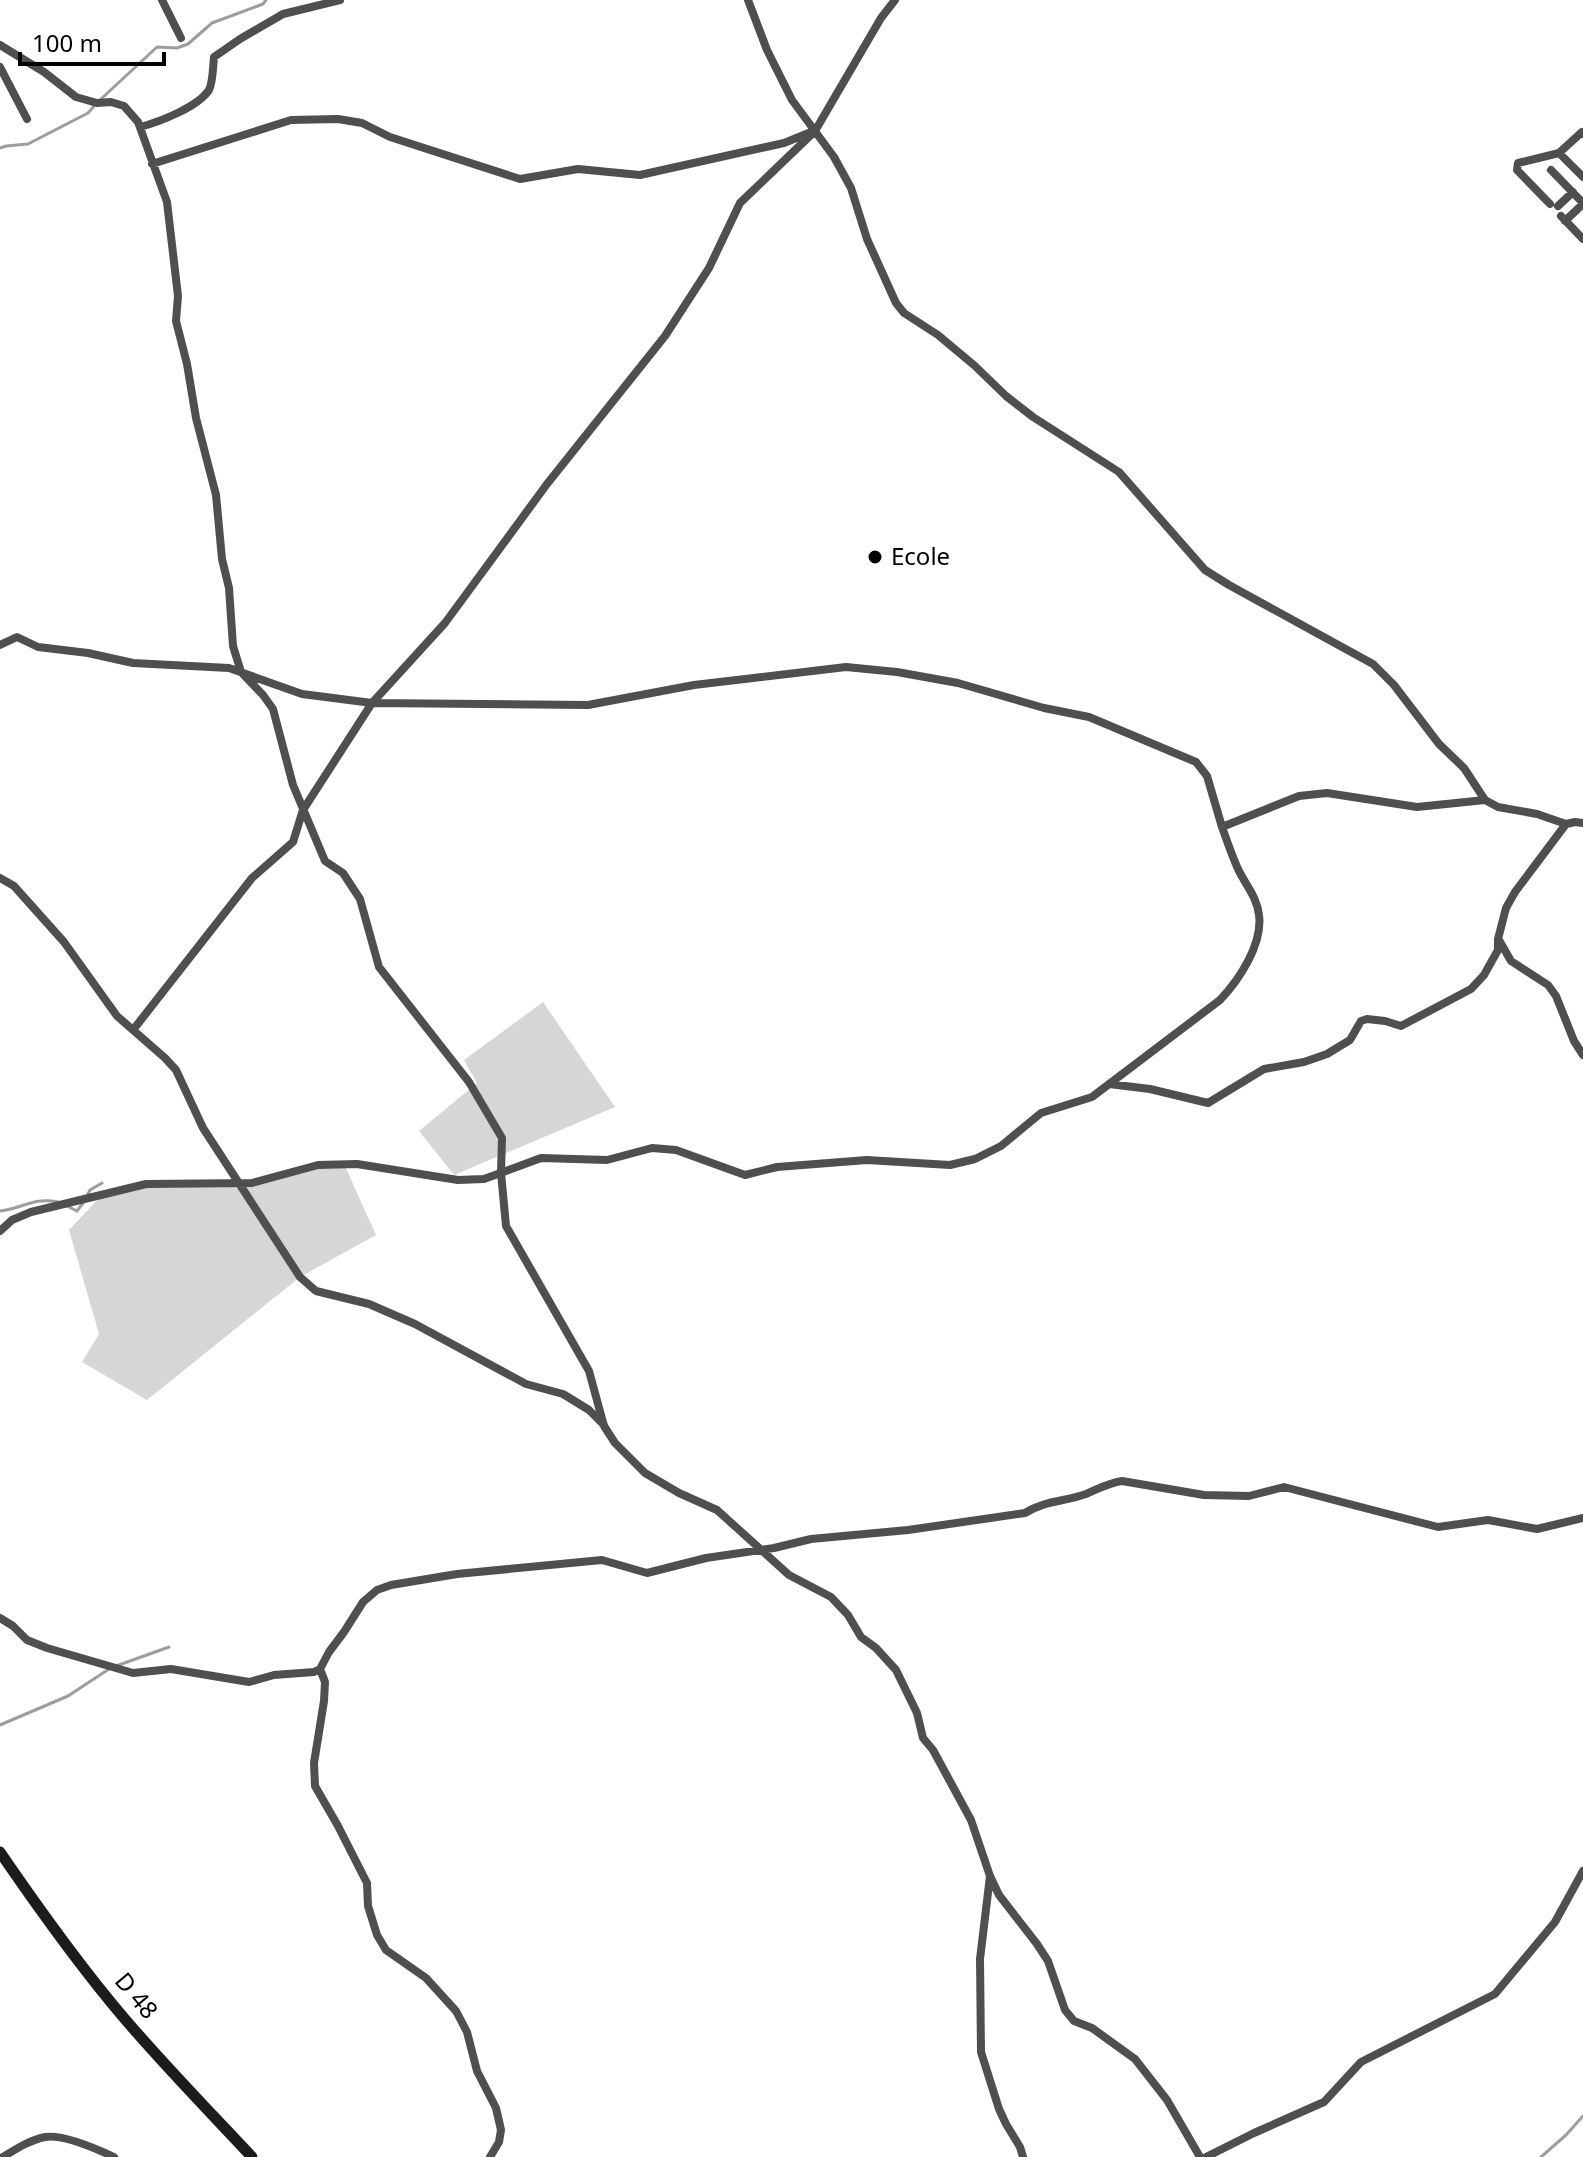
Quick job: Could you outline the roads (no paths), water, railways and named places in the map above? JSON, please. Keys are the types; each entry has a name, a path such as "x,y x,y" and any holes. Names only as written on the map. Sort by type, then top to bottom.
{"street":[{"path":"162,0 181,38"},
{"path":"140,127 191,106 210,89 214,57 240,39 283,14 340,0"},
{"path":"748,0 767,50 792,100 834,157 851,188 867,239 896,303 904,313 938,335 1033,417 1119,472 1205,570 1373,664 1394,685 1439,744 1464,768 1485,800 1498,807 1537,814 1566,824 1583,823"},
{"path":"133,1030 252,878 293,842 303,810 372,703 445,623 547,484 665,336 709,268 740,203 815,131 857,56 895,0"},
{"path":"0,45 44,72 76,97 124,106 140,127 167,202 178,296 176,321 216,495 222,559 229,588 233,646 241,672 273,709 293,785 303,810 325,861 343,873 360,899 379,967 469,1082 502,1138 501,1173 506,1226 589,1371 604,1426"},
{"path":"0,67 27,119"},
{"path":"152,164 291,120 338,119 362,123 390,137 520,179 578,169 640,175 784,143 815,131"},
{"path":"1573,192 1554,205 1517,170 1518,163 1559,153 1583,134"},
{"path":"1559,153 1583,177"},
{"path":"1551,170 1583,204 1563,218 1583,239"},
{"path":"0,645 17,637 38,647 133,663 229,668 302,694 372,703 588,705 694,685 846,667 958,683 1044,708 1089,717 1196,762 1207,776 1222,827 1238,869 1254,897 1259,916 1250,959 1220,1000 1092,1097 1041,1113 1001,1146 975,1159 950,1165 867,1160 777,1167 745,1175 676,1150 652,1148 607,1160 541,1158 484,1179 458,1180 357,1164 318,1165 252,1183 146,1184 31,1212 12,1220 0,1231"},
{"path":"1222,827 1299,796 1327,793 1417,807 1485,800"},
{"path":"1109,1084 1150,1089 1208,1103 1264,1069 1304,1062 1327,1054 1350,1040 1361,1021 1385,1021 1401,1026 1471,989 1484,975 1498,950 1506,908 1515,892 1566,824"},
{"path":"0,878 14,886 64,942 117,1016 176,1070 203,1128 300,1277 316,1291 369,1304 415,1324 526,1384 563,1394 589,1410 615,1443 645,1473 717,1510 789,1575 831,1597 848,1615 861,1637 896,1670 917,1713 923,1738 933,1750 971,1820 999,1895 1048,1961 1065,2010 1074,2021 1092,2028 1135,2059 1167,2100 1203,2157 1324,2102 1361,2062 1495,1994 1555,1922 1583,1871"},
{"path":"1498,939 1511,961 1548,985 1583,1055"},
{"path":"0,1618 27,1640 133,1673 171,1669 249,1682 320,1669 363,1602 377,1590 391,1585 457,1574 602,1560 647,1573 706,1558 811,1539 908,1530 1025,1513 1040,1504 1122,1481 1204,1495 1249,1496 1284,1487 1438,1527 1488,1520 1537,1529 1583,1518"},
{"path":"320,1669 325,1682 314,1763 315,1786 367,1883 368,1906 377,1935 386,1950 426,1978 456,2011 467,2032 477,2071 496,2108 501,2130 499,2142 490,2157"},
{"name":"D 48","path":"0,1852 103,1992 252,2157"},
{"path":"990,1876 980,1959 981,2052 999,2109 1023,2157"},
{"path":"3,2157 20,2146 47,2137 91,2147 114,2157"}],"waterway":[{"path":"101,99 157,47 177,48 188,44 212,23 263,4 266,0"},
{"path":"0,148 28,144 88,113 95,105"},
{"path":"87,1196 90,1190 102,1183"},
{"path":"0,1211 35,1202 58,1202"},
{"path":"65,1205 77,1211 83,1203"},
{"path":"116,1666 169,1647"},
{"path":"0,1725 68,1696 109,1669"},
{"path":"1541,2157 1583,2116"}],"place":[{"name":"Ecole","path":"875,557"}]}
